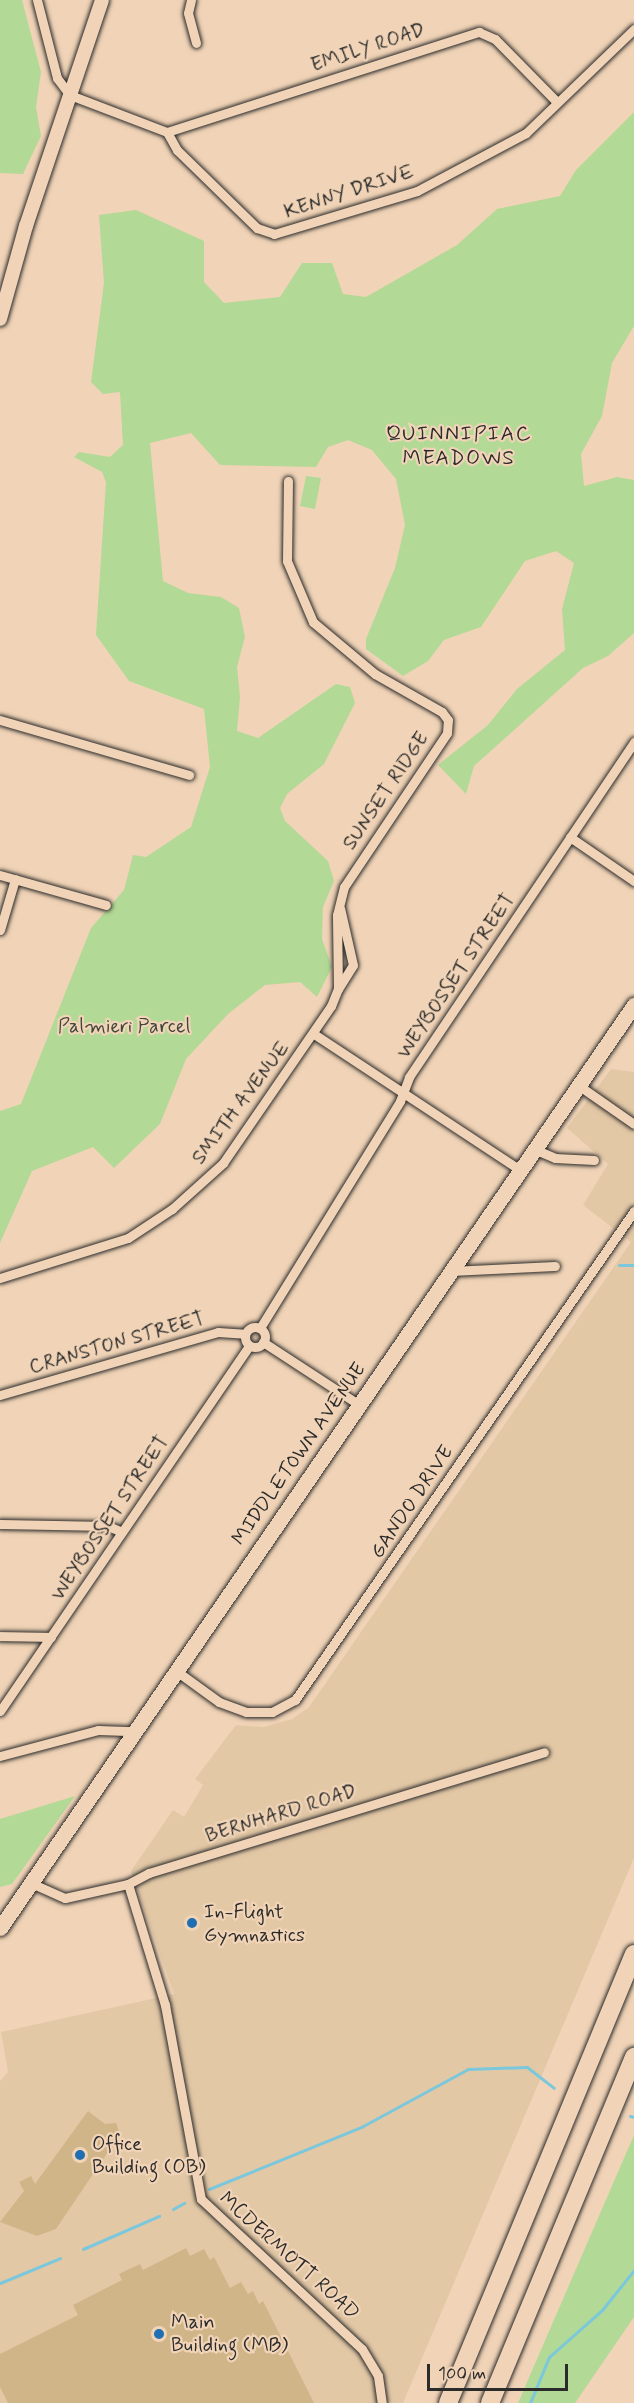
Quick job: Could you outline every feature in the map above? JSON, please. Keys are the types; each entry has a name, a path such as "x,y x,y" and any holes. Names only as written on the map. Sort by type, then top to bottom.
{"highway":[{"path":"448,2403 634,1954"},
{"path":"490,2403 634,2057"}],"main road":[{"path":"0,319 102,0"},
{"name":"MIDDLETOWN AVENUE","path":"0,1928 175,1670 634,1005"}],"street":[{"path":"37,0 57,78 70,95 167,132"},
{"path":"191,0 188,13 196,44"},
{"name":"KENNY DRIVE","path":"167,132 177,150 249,220 274,234 417,191 526,133 634,29"},
{"name":"EMILY ROAD","path":"167,132 479,32 495,39 557,102"},
{"name":"SUNSET RIDGE","path":"288,481 287,561 313,622 359,663 431,704 449,722 446,735 347,881 339,906 353,965 314,1035"},
{"path":"0,720 189,775"},
{"name":"WEYBOSSET STREET","path":"260,1328 404,1093 409,1077 634,742"},
{"path":"570,837 634,880"},
{"path":"0,875 106,905"},
{"path":"0,930 15,879"},
{"path":"314,1035 520,1170"},
{"name":"SMITH AVENUE","path":"0,1278 108,1246 172,1209 223,1163 314,1035"},
{"path":"578,1085 634,1124"},
{"path":"534,1149 555,1158 594,1160"},
{"name":"GANDO DRIVE","path":"175,1670 219,1702 246,1713 272,1712 295,1700 634,1211"},
{"path":"450,1271 555,1266"},
{"path":"263,1342 249,1346 244,1334 251,1327 260,1328 263,1342 358,1404"},
{"name":"CRANSTON STREET","path":"0,1395 218,1332 244,1334"},
{"name":"WEYBOSSET STREET","path":"0,1711 249,1346"},
{"path":"0,1524 108,1526 122,1532"},
{"path":"0,1636 51,1637"},
{"path":"0,1756 98,1730 135,1731"},
{"name":"BERNHARD ROAD","path":"31,1883 64,1898 128,1884 160,1870 544,1752"},
{"name":"MCDERMOTT ROAD","path":"128,1884 165,2005 201,2199 362,2349 378,2376 382,2403"}],"shaded area":[{"path":"611,1069 634,1072 634,1858 403,2403 0,2403 0,2081 8,2072 1,2032 174,1994 131,1871 173,1810 184,1817 203,1785 195,1779 236,1725 264,1727 292,1719 309,1707 631,1242 583,1205 608,1164 567,1128"}],"green space":[{"path":"0,0 22,0 41,72 36,107 41,136 23,174 0,173"},
{"name":"Palmieri Parcel","path":"634,112 634,326 612,363 602,416 581,454 584,486 617,477 634,480 634,633 608,656 583,668 474,766 466,794 438,765 488,725 517,689 565,650 562,609 574,563 556,551 525,561 481,627 444,640 428,661 403,676 366,649 366,639 395,568 405,525 396,479 372,450 348,440 328,447 316,467 220,465 191,433 150,443 163,581 188,593 221,597 239,608 245,637 237,667 240,697 237,731 258,738 336,684 350,687 355,703 324,764 287,794 280,808 285,821 328,861 334,881 323,907 322,939 332,967 317,997 300,982 265,985 228,1014 186,1059 160,1124 114,1168 93,1147 32,1171 0,1243 0,1111 21,1104 91,928 124,890 133,855 146,857 191,827 210,767 204,709 129,681 96,635 106,482 102,472 74,457 79,452 110,457 123,445 120,392 103,394 91,382 104,283 99,215 136,210 204,241 204,282 224,303 280,297 302,263 332,263 343,294 366,297 457,245 497,209 560,196 576,170"},
{"path":"306,476 321,478 315,509 300,506"},
{"path":"75,1796 12,1884 0,1887 0,1819"},
{"path":"634,2135 634,2317 575,2403 518,2403"}],"building":[{"name":"Office Building (OB)","path":"88,2111 105,2124 116,2123 120,2134 56,2229 37,2236 0,2222 24,2191 19,2182 31,2176 35,2184"},
{"name":"Main Building (MB)","path":"186,2248 190,2256 204,2249 210,2260 214,2257 230,2288 241,2282 248,2294 253,2291 259,2304 263,2301 314,2403 8,2403 0,2387 0,2354 78,2315 73,2305 122,2280 119,2274 140,2264 143,2270"}],"waterway":[{"path":"619,1265 634,1265"},
{"path":"209,2189 363,2126 468,2069 527,2067 554,2088"},
{"path":"630,2116 634,2117"},
{"path":"173,2209 184,2203"},
{"path":"83,2249 159,2216"},
{"path":"0,2283 60,2258"},
{"path":"530,2403 549,2357 602,2310 634,2270"}],"place":[{"name":"In-Flight Gymnastics","path":"192,1923"},
{"name":"Office Building (OB)","path":"80,2155"},
{"name":"Main Building (MB)","path":"159,2334"}],"district":[{"name":"QUINNIPIAC MEADOWS","path":"459,446"}]}
